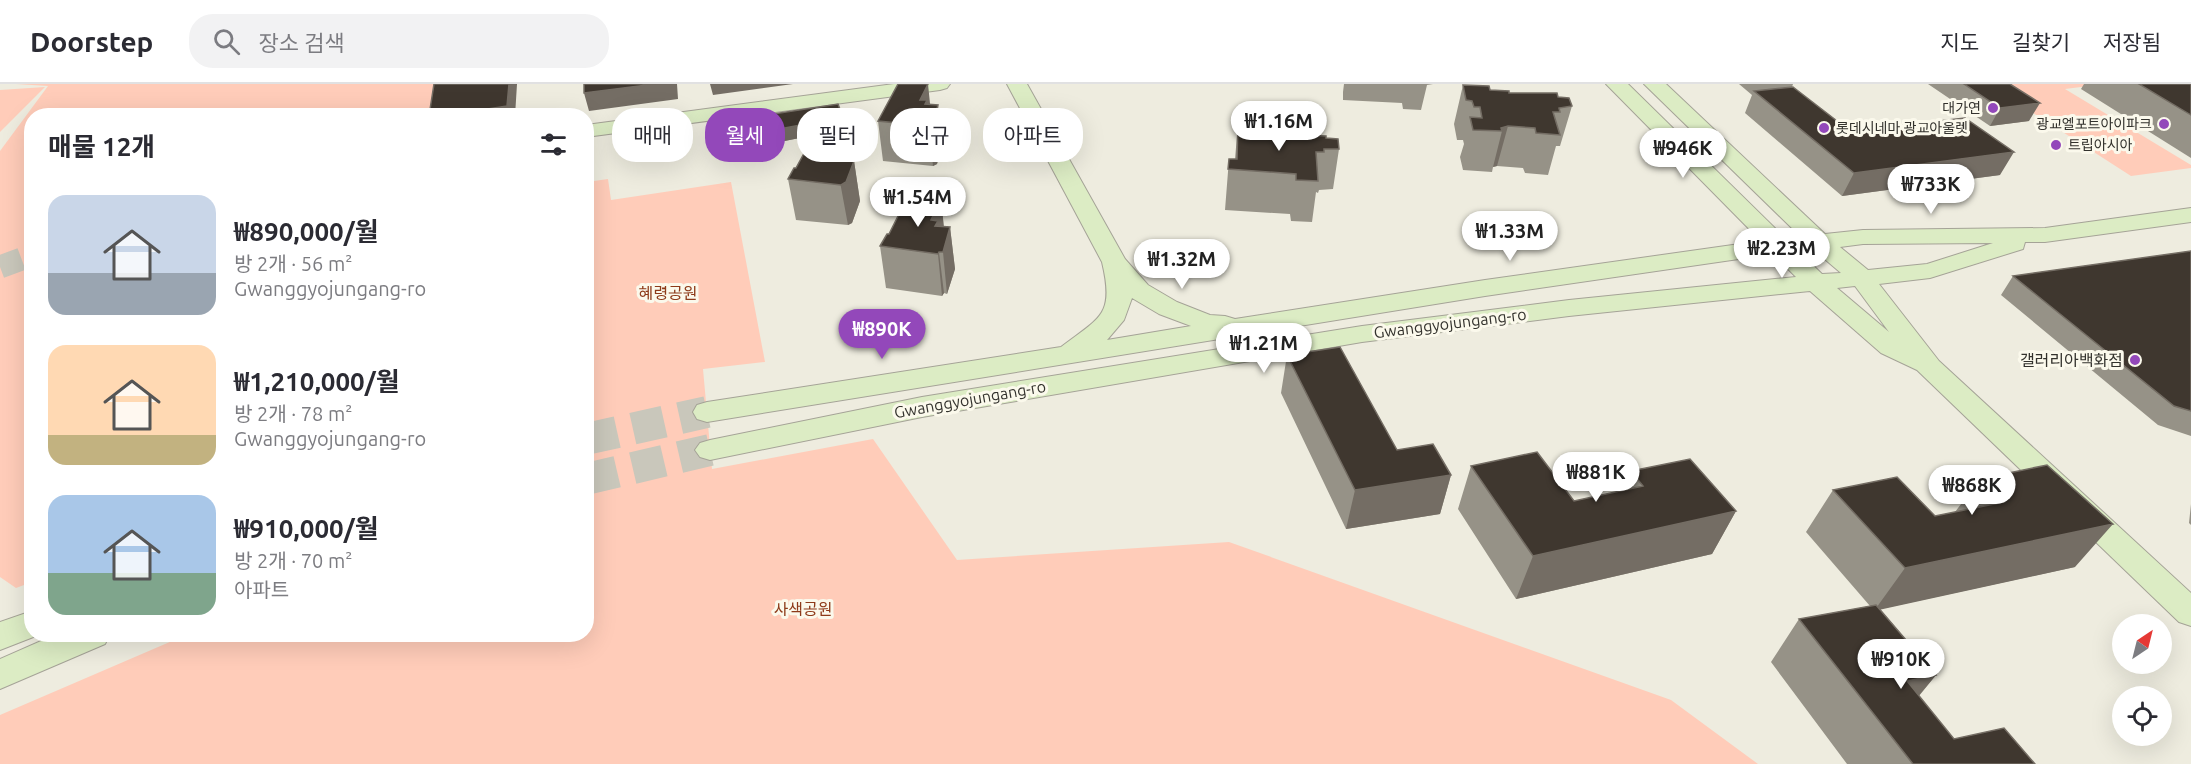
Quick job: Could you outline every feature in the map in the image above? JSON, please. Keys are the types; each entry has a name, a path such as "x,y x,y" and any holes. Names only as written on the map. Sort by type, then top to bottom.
{"main road":[{"path":"594,130 940,84"},
{"path":"1017,84 1114,262 1139,291 1168,308 1207,323 1247,326"},
{"path":"1616,84 1815,282 1890,346 1929,367"},
{"path":"1654,84 1820,242 1861,277 1929,367 2191,613"},
{"name":"Gwanggyojungang-ro","path":"707,412 1485,288 1780,246 1863,237 2045,235 2191,215"},
{"name":"Gwanggyojungang-ro","path":"710,450 922,406 1362,334 1569,308 1930,271 2045,235"},
{"path":"1064,355 1095,338 1115,313 1120,292 1114,262"},
{"path":"0,636 24,627"},
{"path":"0,674 74,642"}],"green space":[{"path":"16,84 440,84 435,108 32,108 48,86"},
{"path":"1988,84 2105,84 2065,89 2191,165 2191,168 2131,176"},
{"path":"45,87 0,132 0,90"},
{"path":"24,118 24,585 16,588 0,577 0,151"},
{"name":"사색공원","path":"608,179 611,200 731,182 765,362 703,369 712,469 873,439 957,560 1229,542 1671,700 1758,764 0,764 0,715 170,642 594,642 594,181"}],"building":[{"path":"434,84 509,84 507,106 430,108"},
{"path":"584,84 655,84 584,93"},
{"path":"898,84 928,84 920,100 927,100 925,104 938,105 937,108 890,108 890,122 878,121"},
{"path":"1964,84 2010,84 2040,103 2000,108"},
{"path":"2139,84 2191,84 2191,115"},
{"path":"1463,85 1489,86 1490,90 1509,91 1509,93 1557,93 1558,97 1569,98 1572,106 1559,108 1560,112 1553,112 1560,135 1536,133 1535,128 1508,126 1501,128 1502,131 1473,130 1470,117 1482,118 1480,107 1474,107 1472,101 1466,100"},
{"path":"1793,87 1850,131 1965,118 2014,152 1854,173 1754,91"},
{"path":"838,104 840,108 812,108"},
{"path":"797,110 797,126 785,128 785,112"},
{"path":"1238,124 1273,126 1272,134 1326,136 1326,138 1338,139 1339,149 1324,149 1324,152 1316,152 1318,181 1296,180 1296,174 1228,169 1229,159 1237,159"},
{"path":"799,162 854,162 846,182 841,185 788,179"},
{"path":"908,196 941,199 931,220 938,221 935,226 950,227 943,252 938,254 880,246 889,234"},
{"name":"갤러리아백화점","path":"2191,251 2191,411 2174,406 2013,276"},
{"path":"1340,347 1397,450 1433,444 1451,475 1355,490 1287,355"},
{"path":"1537,452 1574,501 1643,486 1631,471 1690,459 1736,511 1533,556 1471,466"},
{"path":"2047,465 2113,524 1905,568 1833,490 1897,477 1935,516 2004,502 1980,479"},
{"path":"1876,605 1936,675 1907,681 1954,739 2004,728 2035,764 1913,764 1799,619"}],"tunnel":[{"path":"0,267 24,258"},
{"path":"594,437 707,412"},
{"path":"594,477 710,450"}],"place":[{"name":"대가연","path":"1993,108"},
{"name":"광교엘포트아이파크","path":"2164,124"},
{"name":"롯데시네마 광교아울렛","path":"1824,128"},
{"name":"트립아시아","path":"2056,145"},
{"name":"갤러리아백화점","path":"2135,360"}],"park label":[{"name":"혜령공원","path":"668,293"}]}
